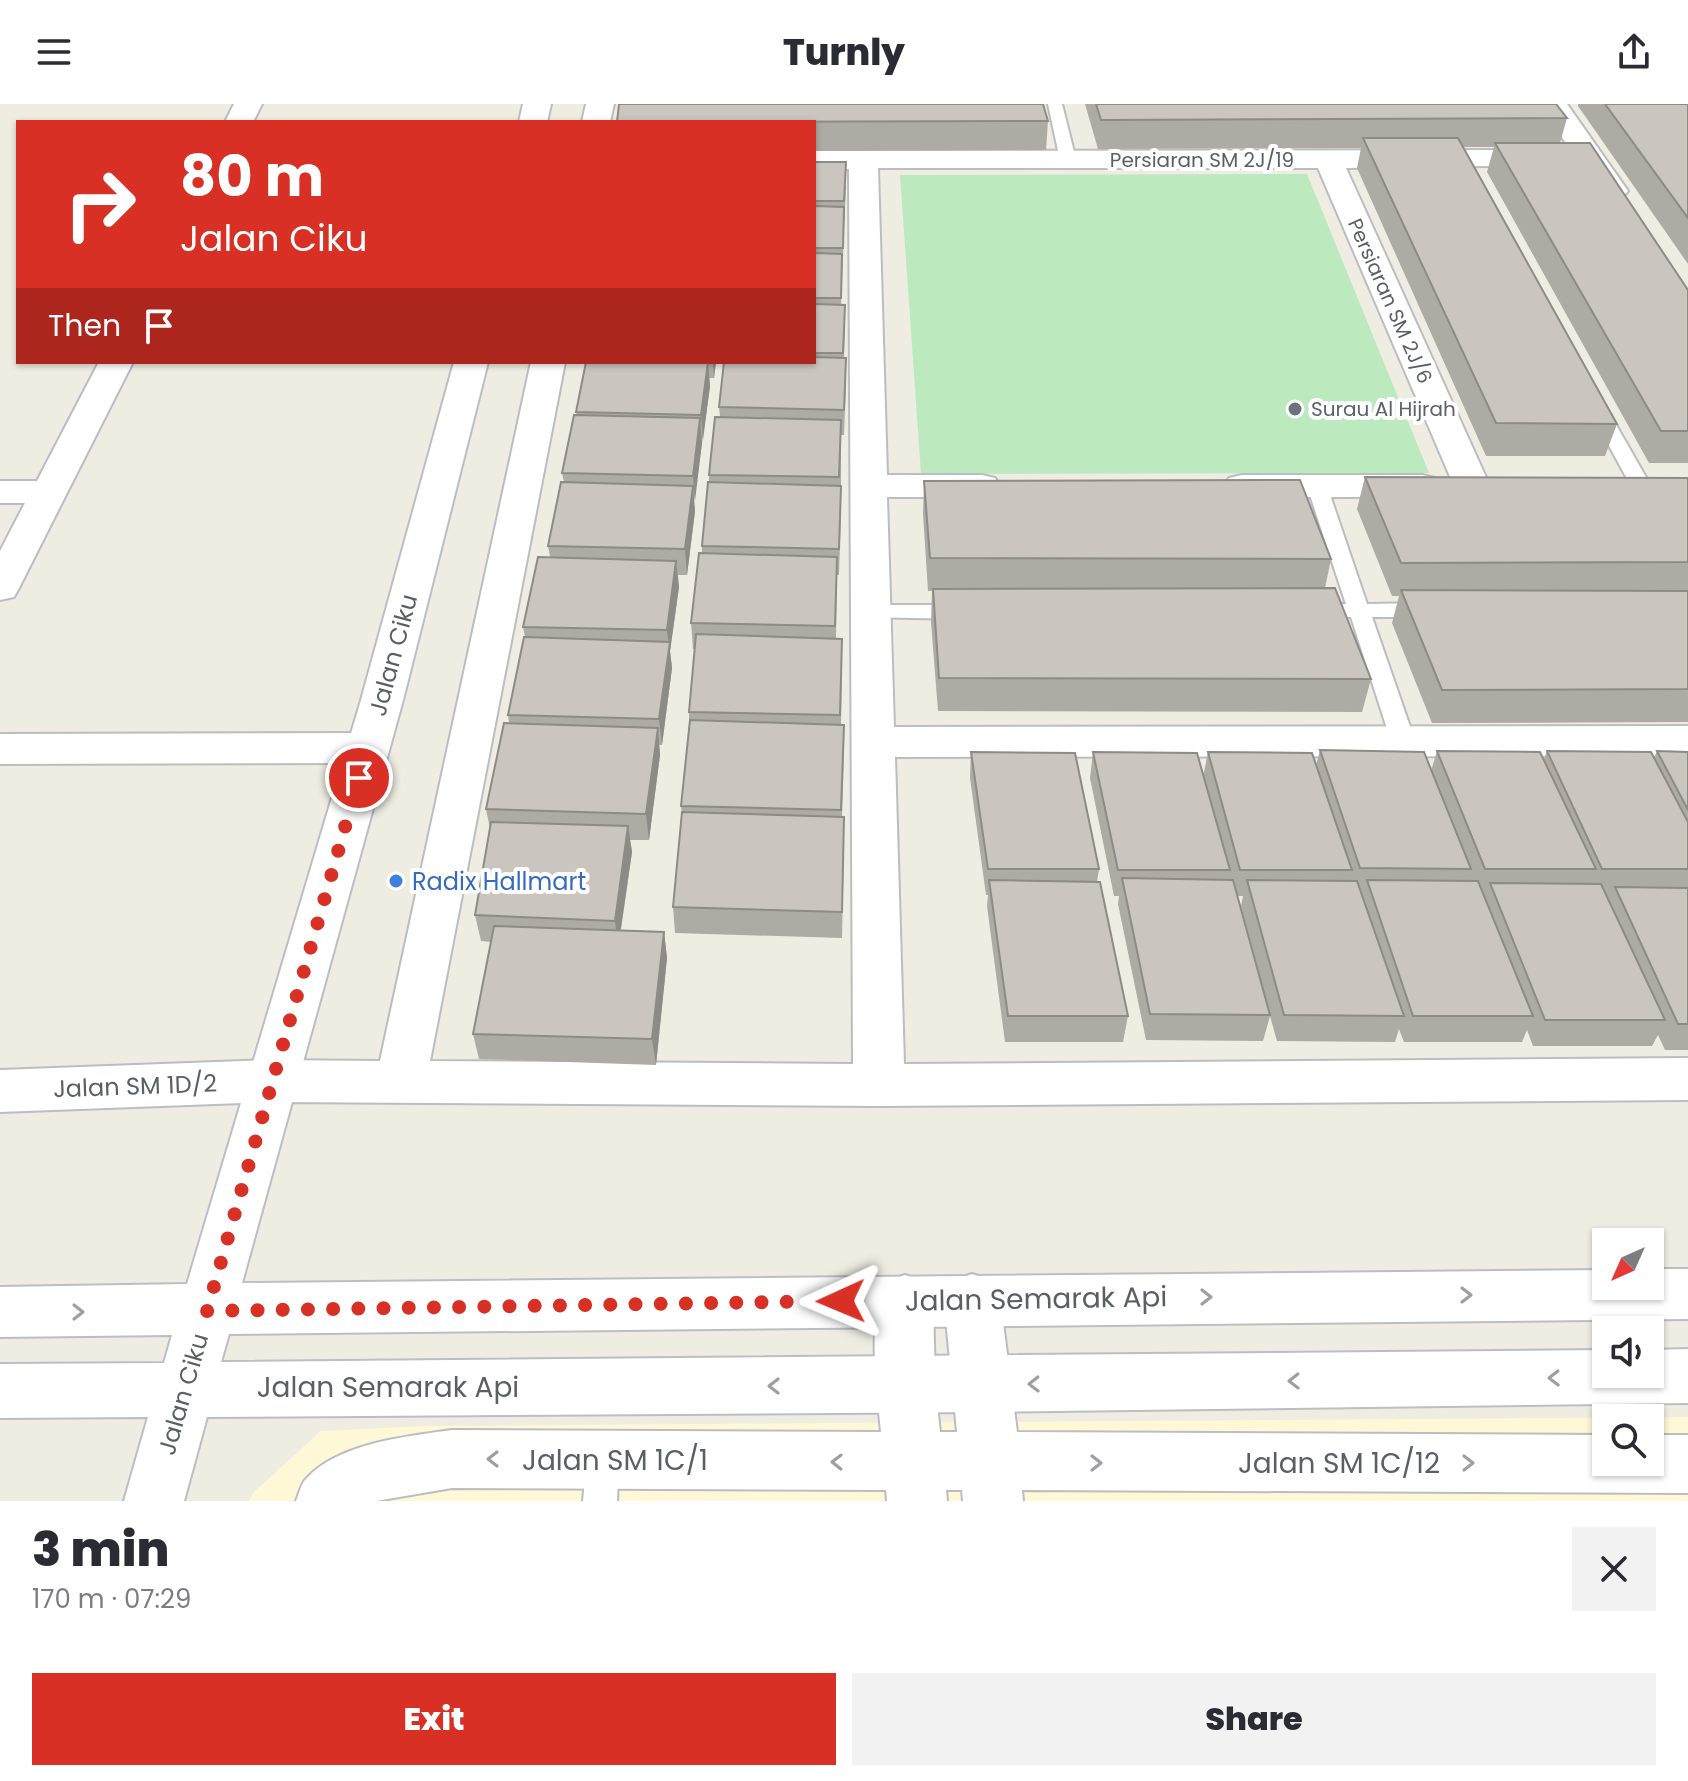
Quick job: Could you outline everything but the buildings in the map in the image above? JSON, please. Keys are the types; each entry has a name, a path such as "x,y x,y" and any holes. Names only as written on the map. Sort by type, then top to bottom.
{"street":[{"path":"1553,104 1626,211"},
{"name":"Persiaran SM 2J/19","path":"816,160 1328,159 1462,166 1591,159"},
{"name":"Persiaran SM 2J/6","path":"1317,486 1487,486 1328,159"},
{"path":"863,160 879,1085"},
{"path":"0,588 115,364"},
{"name":"Jalan Ciku","path":"154,1501 368,748 470,364"},
{"path":"400,1084 548,364"},
{"path":"869,486 1013,486"},
{"path":"1205,486 1317,486"},
{"path":"0,492 49,492"},
{"path":"873,742 1688,741"},
{"path":"0,749 368,748"},
{"name":"Jalan SM 1D/2","path":"0,1091 271,1081 879,1085 1688,1079"},
{"name":"Jalan Semarak Api","path":"0,1312 972,1299 1688,1294"},
{"path":"972,1299 992,1482"},
{"path":"905,1300 906,1386 916,1482"},
{"name":"Jalan Semarak Api","path":"0,1391 906,1386 1688,1376"},
{"name":"Jalan SM 1C/1","path":"326,1501 336,1491 378,1468 452,1459 601,1480 916,1482"},
{"name":"Jalan SM 1C/12","path":"916,1482 1688,1464"}],"lane":[{"path":"1055,104 1068,160"},
{"path":"1587,391 1641,486"},
{"path":"1317,486 1403,741"},
{"path":"1296,611 1453,610"},
{"path":"871,612 981,612"}],"shaded area":[{"path":"1664,1417 1688,1417 1688,1501 249,1501 253,1493 321,1431 425,1426 1592,1418 1592,1476 1664,1476"}],"green space":[{"path":"1307,174 1429,473 921,474 900,175"}],"place":[{"name":"Surau Al Hijrah","path":"1295,409"},
{"name":"Radix Hallmart","path":"396,881"}],"route":[{"path":"359,778 207,1311 841,1301"}]}
